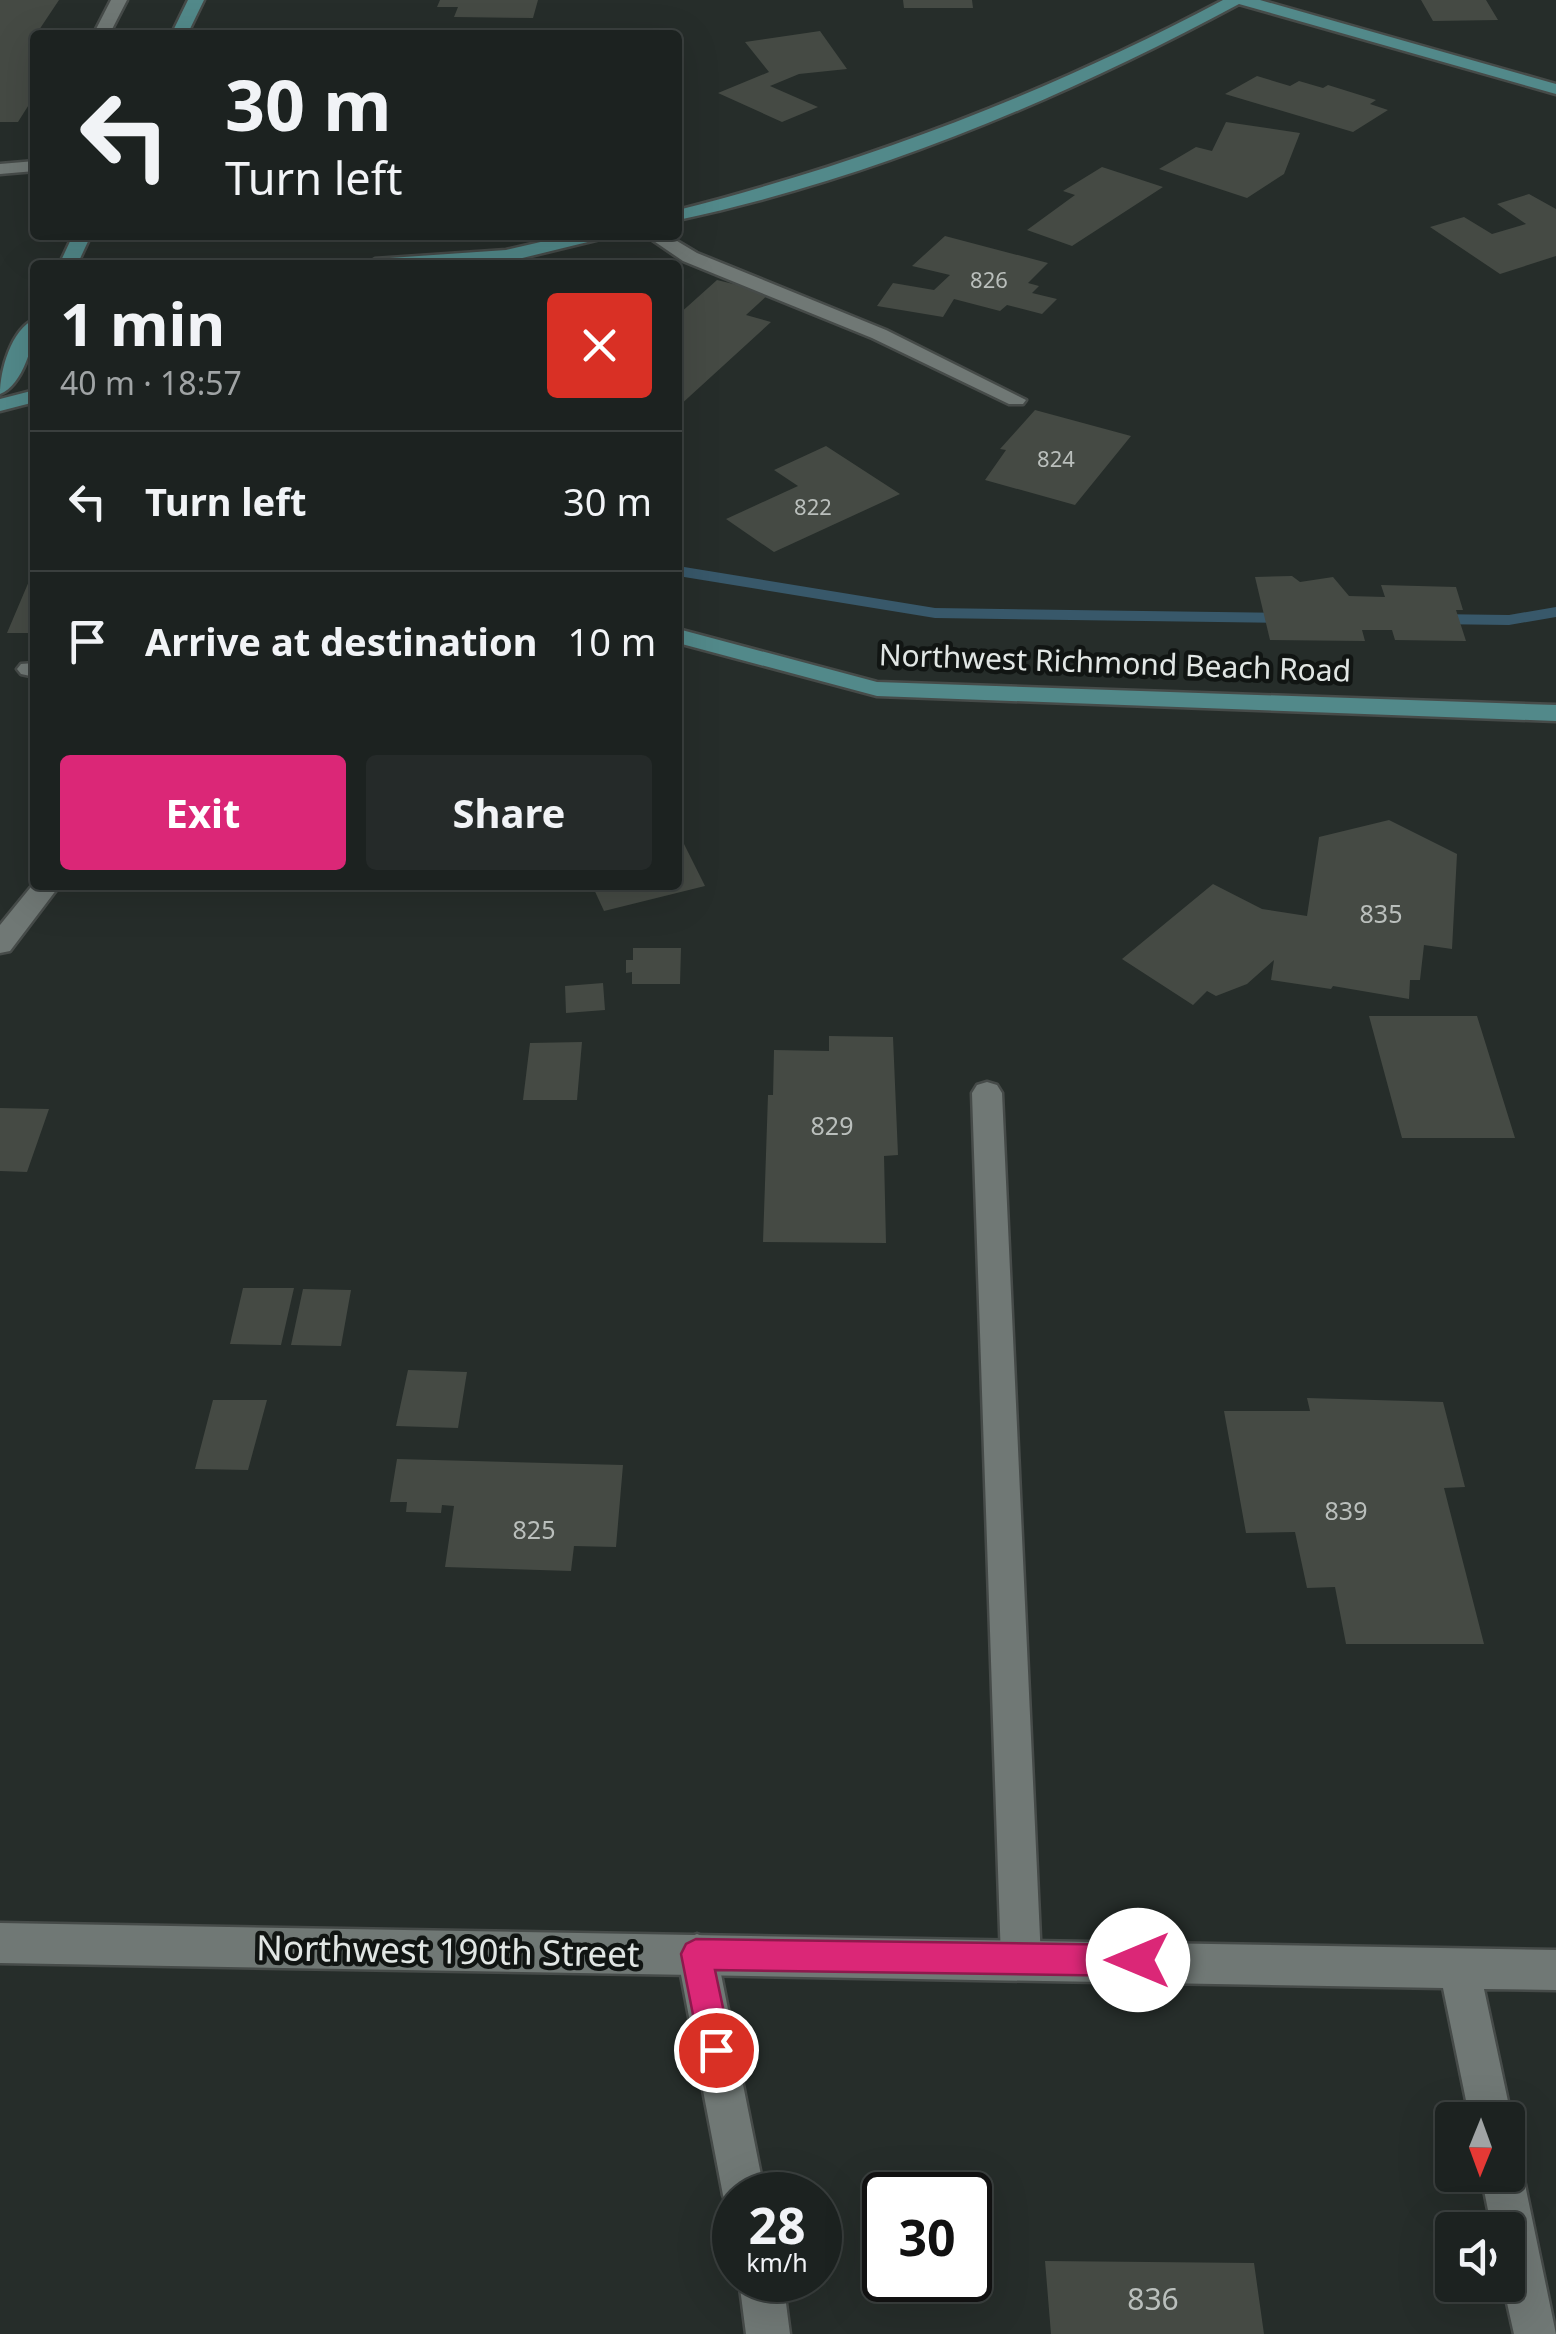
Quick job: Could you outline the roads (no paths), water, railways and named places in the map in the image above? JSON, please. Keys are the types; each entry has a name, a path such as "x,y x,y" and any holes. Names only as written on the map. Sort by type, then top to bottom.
{"street":[{"path":"104,30 119,0"},
{"path":"181,30 196,0"},
{"path":"682,214 858,166 986,119 1099,71 1234,0"},
{"path":"1243,0 1556,89"},
{"path":"0,169 30,166"},
{"path":"505,260 576,240"},
{"path":"662,240 690,257 806,302 1016,400"},
{"path":"0,388 30,334"},
{"path":"0,408 30,398"},
{"path":"0,408 30,414"},
{"name":"Northwest Richmond Beach Road","path":"682,637 876,689 1556,713"},
{"path":"0,944 43,890"},
{"path":"987,1093 1022,1960"},
{"name":"Northwest 190th Street","path":"0,1943 1556,1970"},
{"path":"696,1954 739,2172"},
{"path":"1459,1966 1487,2102"},
{"path":"1506,2192 1536,2334"},
{"path":"764,2302 768,2334"}],"waterway":[{"path":"682,572 935,613 1295,618"},
{"path":"1432,619 1509,620 1556,612"}]}
